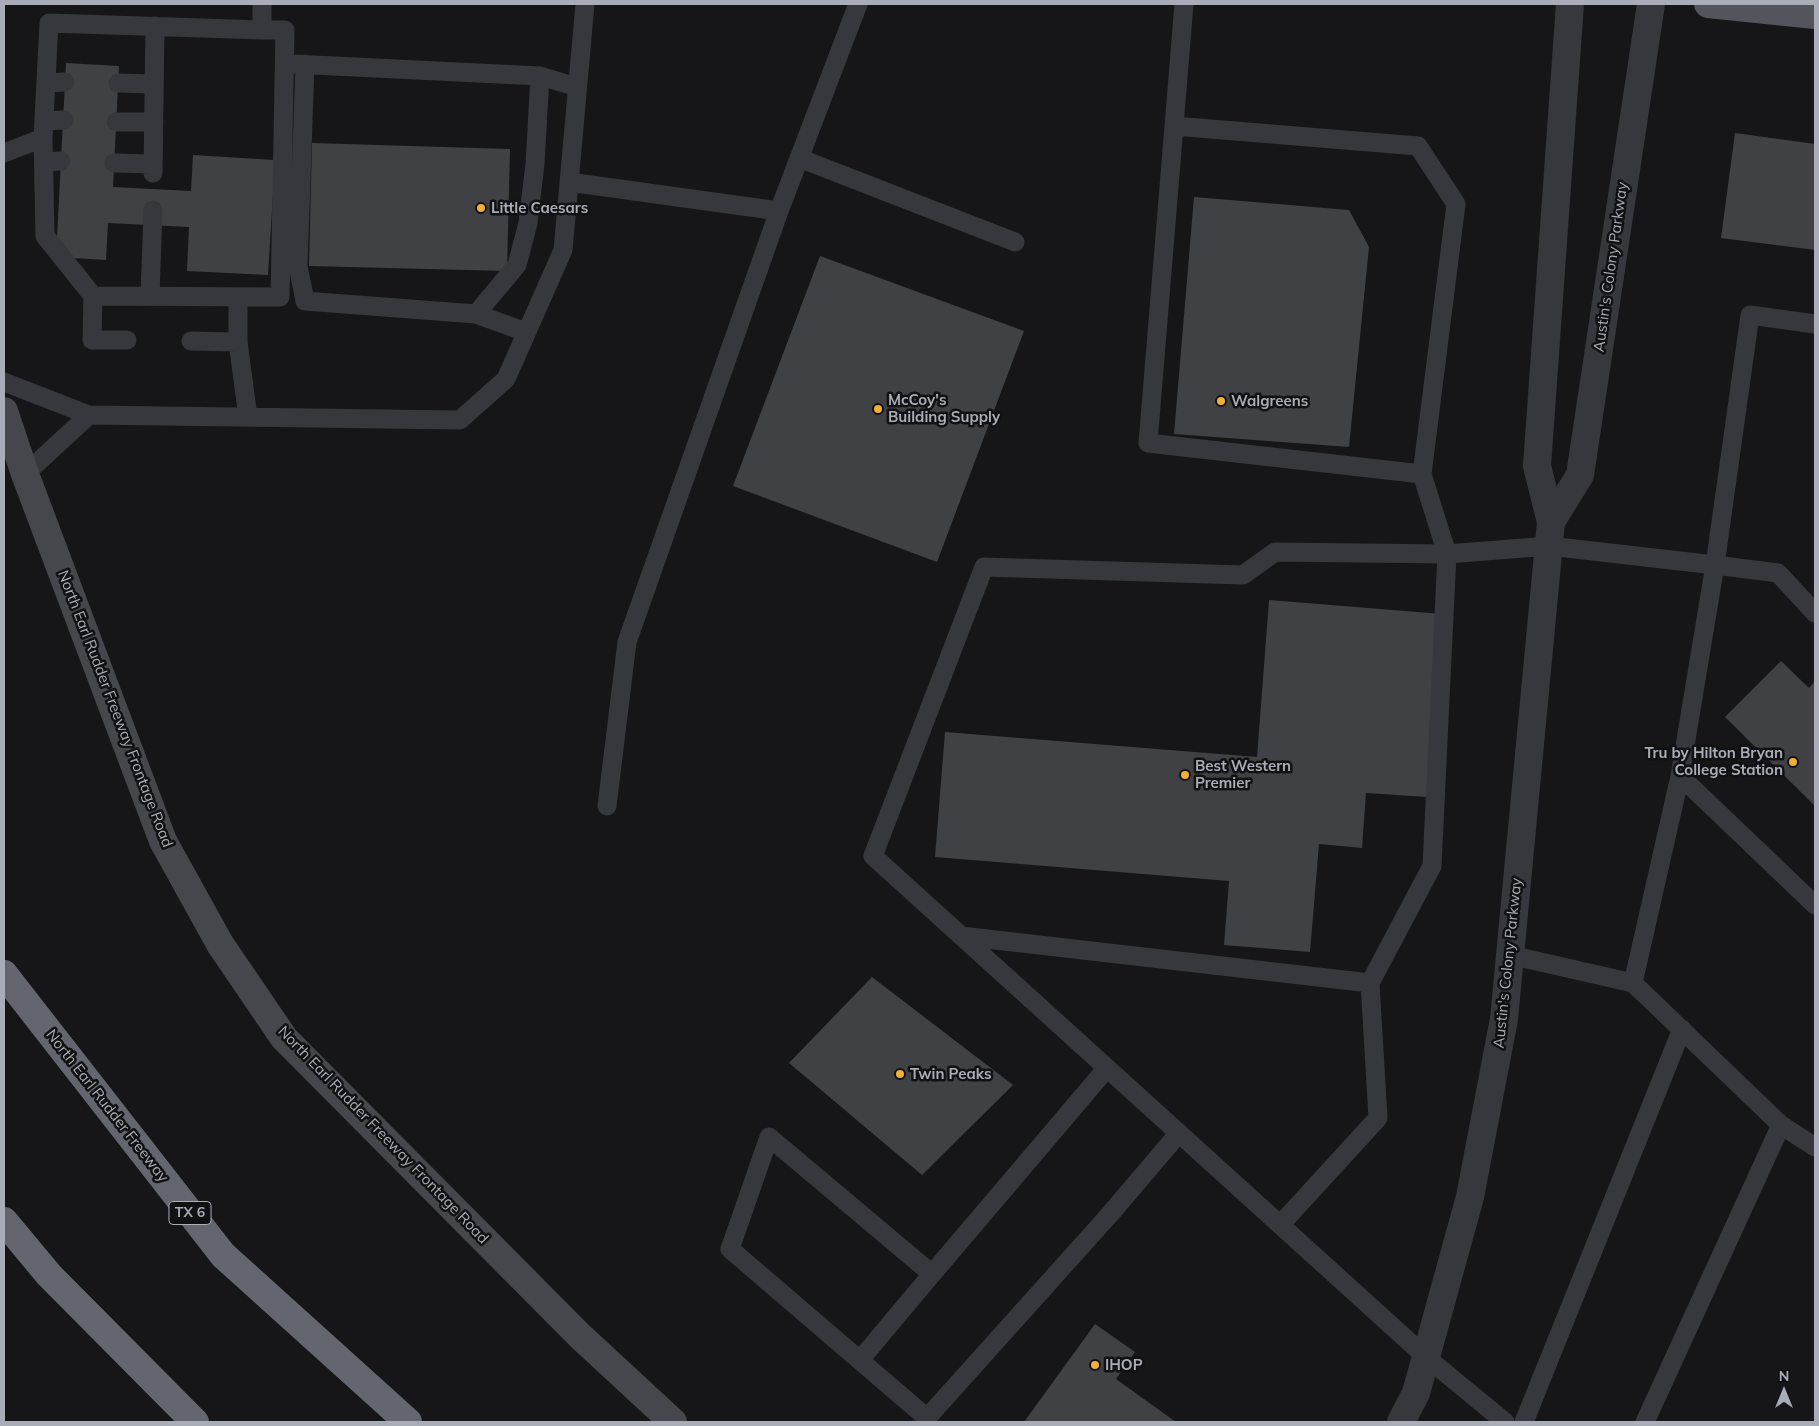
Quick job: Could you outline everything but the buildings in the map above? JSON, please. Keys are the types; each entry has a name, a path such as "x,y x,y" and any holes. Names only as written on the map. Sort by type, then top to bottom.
{"highway":[{"name":"North Earl Rudder Freeway","path":"4,974 223,1255 399,1414 415,1422"},
{"path":"4,1221 49,1275 195,1422"}],"main road":[{"path":"1708,4 1815,15"},
{"name":"North Earl Rudder Freeway Frontage Road","path":"4,411 25,474 164,841 220,944 284,1038 580,1336 674,1422"}],"street":[{"name":"Austin's Colony Parkway","path":"1402,1422 1416,1393 1470,1197 1504,1019 1550,534 1537,466 1570,4"},
{"name":"Austin's Colony Parkway","path":"1550,534 1580,475 1651,4"}],"lane":[{"path":"262,4 262,30"},
{"path":"4,382 89,415 460,420 506,379 563,250 585,4"},
{"path":"607,806 627,642 779,210 858,4"},
{"path":"1184,4 1148,443 1422,474"},
{"path":"93,296 280,297 286,30 49,23 43,130 52,162 52,197 44,236 93,296 92,340 127,340"},
{"path":"114,163 153,168 155,26"},
{"path":"284,63 540,76 577,87"},
{"path":"305,64 298,266 305,301 476,314 526,332"},
{"path":"476,314 517,265 519,258 528,223 535,164 540,76"},
{"path":"46,83 65,82"},
{"path":"118,83 154,84"},
{"path":"4,153 64,120"},
{"path":"116,122 154,122"},
{"path":"1174,126 1418,146 1456,204 1422,474 1448,554 1432,866 1370,983 1378,1118 1280,1225"},
{"path":"799,158 1015,242"},
{"path":"569,182 779,210"},
{"path":"150,296 152,210"},
{"path":"238,297 238,342 248,417"},
{"path":"1633,983 1680,776 1715,565 1750,315 1815,324"},
{"path":"191,342 238,342"},
{"path":"25,474 89,415"},
{"path":"1505,1422 1426,1357 873,856 984,567 1243,574 1275,552 1448,554 1550,534 1715,565 1778,573 1815,613"},
{"path":"1680,776 1815,905"},
{"path":"961,936 1370,983"},
{"path":"1510,955 1633,983 1781,1125 1815,1146"},
{"path":"1524,1422 1682,1029"},
{"path":"860,1360 1107,1068"},
{"path":"1645,1422 1781,1125"},
{"path":"932,1274 769,1137 730,1249 927,1418 1111,1213 1178,1132"}],"place":[{"name":"Little Caesars","path":"481,208"},
{"name":"Walgreens","path":"1221,401"},
{"name":"McCoy's Building Supply","path":"878,409"},
{"name":"Tru by Hilton Bryan College Station","path":"1793,762"},
{"name":"Best Western Premier","path":"1185,775"},
{"name":"Twin Peaks","path":"900,1074"},
{"name":"IHOP","path":"1095,1365"}]}
